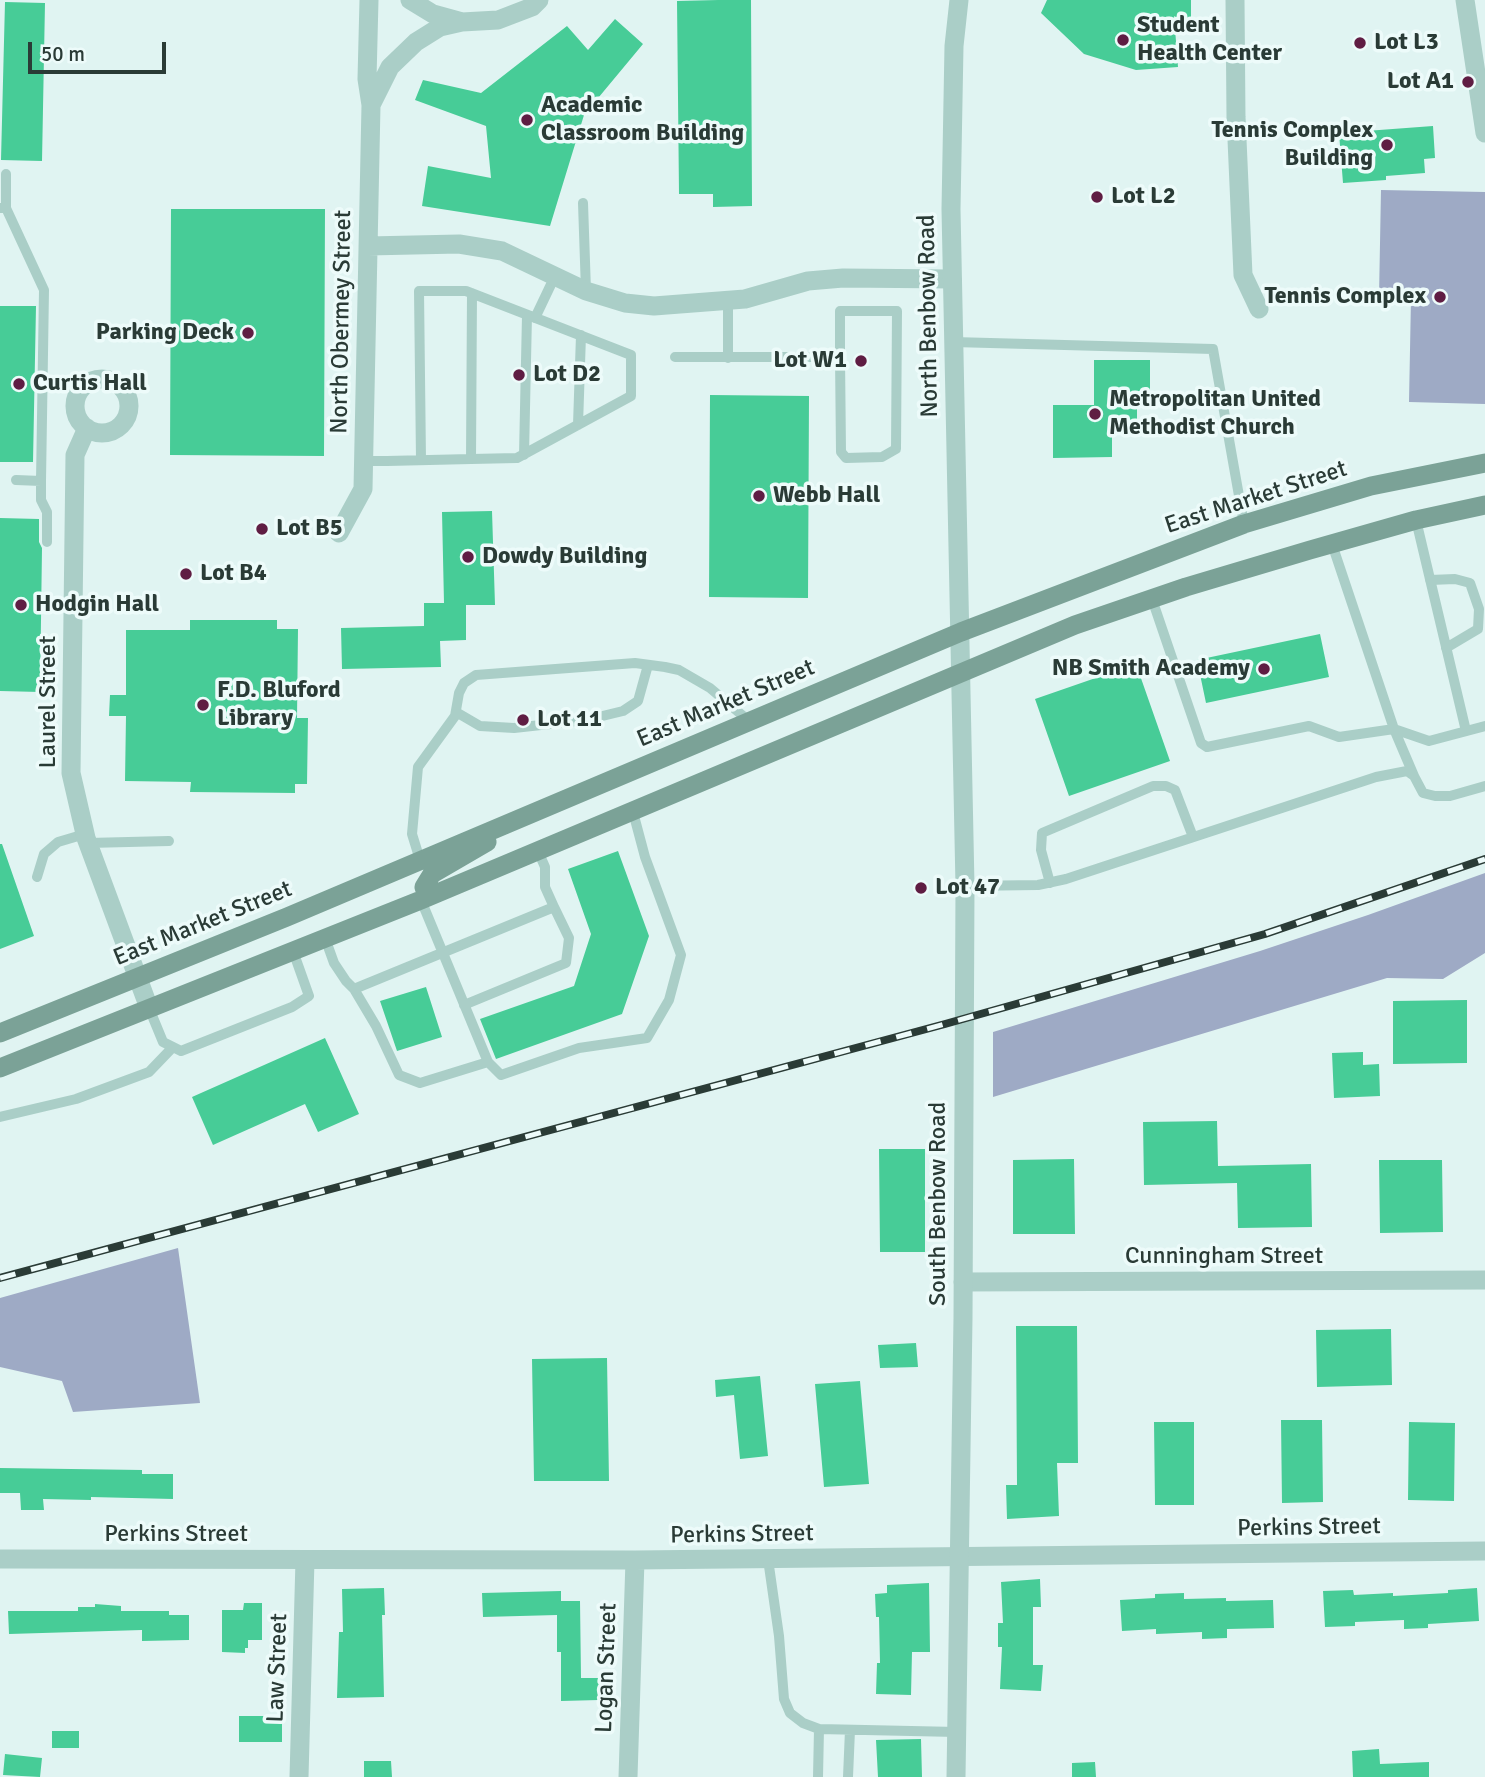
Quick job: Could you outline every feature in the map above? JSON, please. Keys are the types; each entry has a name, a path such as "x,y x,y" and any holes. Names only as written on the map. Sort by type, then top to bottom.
{"main road":[{"name":"East Market Street","path":"0,1033 421,860 961,632 1244,524 1371,486 1485,463"},
{"path":"0,1068 424,899 1075,625 1332,544 1416,520 1485,505"},
{"path":"424,899 424,887 432,874 551,804"}],"street":[{"name":"North Obermey Street","path":"339,533 363,489 371,104 367,79 369,0"},
{"path":"410,0 433,14 462,22 498,20 532,6 539,0"},
{"name":"North Benbow Road","path":"959,0 954,46 951,209 961,632"},
{"path":"1235,0 1236,117 1243,275 1259,309"},
{"path":"1465,0 1485,133"},
{"name":"North Obermey Street","path":"371,104 390,67 416,41 440,27 462,22"},
{"path":"368,246 459,244 502,251 586,291 625,303 654,306 745,299 808,281 843,278 952,279"},
{"name":"Laurel Street","path":"87,428 75,455 71,773 87,839 149,1008"},
{"name":"South Benbow Road","path":"956,1777 965,886 961,632"},
{"name":"Cunningham Street","path":"963,1282 1485,1280"},
{"name":"Perkins Street","path":"0,1559 635,1560 1485,1551"},
{"name":"Law Street","path":"299,1777 305,1560"},
{"name":"Logan Street","path":"628,1777 635,1560"}],"lane":[{"path":"6,174 3,208 44,290 41,500 47,512 47,542"},
{"path":"583,203 586,291"},
{"path":"524,455 531,316 555,276"},
{"path":"364,461 421,460 517,458 631,396 631,355 466,291 419,291 421,460"},
{"path":"471,459 472,293"},
{"path":"728,301 728,358"},
{"path":"840,311 897,312 896,449 882,457 846,458 841,452 840,357 840,311"},
{"path":"578,425 581,335"},
{"path":"953,342 1213,349 1244,524"},
{"path":"675,357 840,357"},
{"path":"16,480 41,481"},
{"path":"1416,520 1466,731"},
{"path":"1332,544 1394,729 1423,793 1450,796 1485,786"},
{"path":"1430,580 1455,579 1471,583 1479,609 1478,629 1446,648"},
{"path":"1152,599 1201,743 1207,747 1309,726 1339,737 1394,729 1429,741 1485,726"},
{"path":"421,860 412,834 418,767 456,712 459,693 464,683 475,676 648,664 679,670 710,688 749,721"},
{"path":"456,712 480,726 514,728 586,720 622,711 638,701 648,664"},
{"path":"965,886 1050,883 1376,777 1407,771 1414,776"},
{"path":"1050,883 1041,850 1042,834 1153,786 1166,786 1175,790 1193,837"},
{"path":"424,899 488,1062 501,1075 579,1048 647,1038 669,1000 681,956 645,857 633,812"},
{"path":"37,877 44,854 58,842 87,839 169,841"},
{"path":"464,1005 566,963 569,938 545,887 545,867 538,851"},
{"path":"354,989 554,907"},
{"path":"325,938 334,963 354,989 376,1026 399,1076 420,1083 488,1062"},
{"path":"149,1008 163,1042 181,1051 292,1007 309,996 293,951"},
{"path":"0,1117 76,1099 149,1072 173,1047"},
{"path":"768,1559 779,1636 784,1699 790,1713 803,1723 819,1729 957,1732"},
{"path":"818,1777 819,1729"},
{"path":"848,1777 849,1730"}],"shaded area":[{"name":"Tennis Complex","path":"1381,190 1485,192 1485,404 1409,402 1411,298 1379,297"},
{"path":"1485,873 1485,953 1443,979 1387,978 993,1097 993,1032 1260,951"},
{"path":"178,1248 200,1403 73,1412 62,1381 0,1367 0,1298"}],"building":[{"path":"751,0 752,206 713,207 713,194 679,194 677,1"},
{"name":"Student Health Center","path":"1047,0 1191,0 1191,27 1174,16 1178,67 1136,70 1084,54 1041,13"},
{"path":"5,2 45,3 42,161 1,160"},
{"name":"Academic Classroom Building","path":"615,19 643,44 584,115 550,226 422,206 428,166 491,178 486,126 415,100 423,80 481,93 567,26 588,50"},
{"name":"Tennis Complex Building","path":"1433,126 1435,158 1424,159 1425,173 1386,176 1386,180 1343,183 1339,133"},
{"name":"Parking Deck","path":"171,209 325,209 324,456 170,455"},
{"name":"Curtis Hall","path":"0,306 36,306 33,462 0,462"},
{"name":"Metropolitan United Methodist Church","path":"1094,360 1150,360 1150,405 1137,405 1137,423 1112,423 1112,457 1053,458 1053,405 1094,405"},
{"name":"Webb Hall","path":"710,395 809,396 808,598 709,597"},
{"name":"Dowdy Building","path":"492,511 495,605 466,605 466,640 440,641 441,667 342,669 341,628 424,626 424,603 444,603 442,512"},
{"name":"Hodgin Hall","path":"0,518 39,519 39,542 42,548 40,692 0,691"},
{"name":"F.D. Bluford Library","path":"190,620 277,620 277,629 298,629 297,718 308,718 307,784 295,784 295,793 190,792 191,782 125,781 126,716 109,716 110,695 126,695 126,630 190,630"},
{"path":"1320,634 1329,677 1206,703 1197,660"},
{"path":"1136,664 1170,761 1069,796 1035,699"},
{"path":"0,844 34,936 0,949"},
{"path":"618,851 649,936 622,1014 496,1059 480,1019 574,986 591,934 568,869"},
{"path":"426,987 442,1037 397,1051 380,1001"},
{"path":"1467,1000 1467,1063 1393,1064 1393,1001"},
{"path":"325,1038 359,1114 318,1132 305,1104 213,1145 192,1097"},
{"path":"1363,1052 1363,1065 1379,1064 1380,1096 1334,1098 1332,1053"},
{"path":"1217,1121 1218,1166 1311,1164 1312,1227 1238,1228 1237,1183 1144,1185 1143,1122"},
{"path":"879,1149 925,1149 925,1252 880,1252"},
{"path":"1074,1159 1075,1234 1013,1234 1013,1160"},
{"path":"1379,1160 1442,1160 1443,1232 1380,1233"},
{"path":"1016,1326 1077,1326 1078,1463 1057,1463 1059,1516 1007,1519 1006,1485 1017,1485"},
{"path":"1391,1329 1392,1385 1317,1387 1316,1330"},
{"path":"916,1343 918,1367 880,1368 878,1345"},
{"path":"607,1358 609,1481 534,1481 532,1359"},
{"path":"760,1376 768,1456 740,1459 734,1395 716,1397 715,1380"},
{"path":"860,1381 869,1484 824,1487 815,1384"},
{"path":"1281,1420 1322,1420 1323,1502 1282,1503"},
{"path":"1154,1422 1194,1422 1194,1505 1155,1505"},
{"path":"1409,1422 1455,1423 1454,1501 1408,1500"},
{"path":"0,1468 142,1470 142,1474 173,1474 173,1499 43,1499 44,1510 21,1510 20,1493 0,1493"},
{"path":"1040,1579 1041,1607 1033,1607 1033,1665 1043,1665 1041,1691 1000,1689 1002,1647 998,1647 998,1623 1003,1623 1001,1582"},
{"path":"929,1583 930,1652 912,1652 911,1695 876,1694 877,1663 880,1663 879,1617 876,1617 875,1594 887,1593 887,1585"},
{"path":"384,1588 384,1697 337,1698 339,1632 343,1632 342,1589"},
{"path":"1477,1588 1479,1621 1428,1624 1428,1628 1404,1629 1404,1620 1355,1622 1355,1626 1325,1627 1323,1591 1353,1590 1354,1595 1393,1593 1393,1596 1448,1593 1448,1590"},
{"path":"561,1591 561,1601 580,1601 581,1678 599,1678 599,1700 561,1701 561,1652 557,1652 557,1615 483,1617 482,1593"},
{"path":"1184,1593 1184,1599 1273,1600 1274,1628 1227,1629 1227,1638 1202,1639 1202,1632 1156,1634 1156,1629 1122,1631 1120,1600 1155,1598 1155,1594"},
{"path":"244,1603 262,1603 262,1640 248,1640 245,1653 222,1652 222,1610 243,1610"},
{"path":"95,1604 121,1606 121,1611 169,1611 169,1615 189,1615 189,1640 142,1641 142,1630 9,1634 8,1611 78,1611 78,1607 95,1607"},
{"path":"239,1716 282,1716 282,1742 239,1742"},
{"path":"52,1731 79,1731 79,1748 52,1748"},
{"path":"921,1739 922,1777 878,1777 876,1740"},
{"path":"1379,1749 1380,1764 1429,1762 1429,1777 1353,1777 1352,1751"},
{"path":"5,1754 42,1758 40,1777 3,1775"},
{"path":"364,1761 391,1761 392,1777 364,1777"},
{"path":"1095,1762 1096,1777 1072,1777 1072,1763"}],"railway":[{"path":"0,1278 945,1024 1265,934 1485,859"}],"place":[{"name":"Student Health Center","path":"1123,40"},
{"name":"Lot L3","path":"1360,43"},
{"name":"Lot A1","path":"1468,82"},
{"name":"Academic Classroom Building","path":"527,120"},
{"name":"Tennis Complex Building","path":"1387,145"},
{"name":"Lot L2","path":"1097,197"},
{"name":"Tennis Complex","path":"1440,297"},
{"name":"Parking Deck","path":"248,333"},
{"name":"Lot W1","path":"861,361"},
{"name":"Lot D2","path":"519,375"},
{"name":"Curtis Hall","path":"19,384"},
{"name":"Metropolitan United Methodist Church","path":"1095,414"},
{"name":"Webb Hall","path":"759,496"},
{"name":"Lot B5","path":"262,529"},
{"name":"Dowdy Building","path":"468,557"},
{"name":"Lot B4","path":"186,574"},
{"name":"Hodgin Hall","path":"21,605"},
{"name":"NB Smith Academy","path":"1264,669"},
{"name":"F.D. Bluford Library","path":"203,705"},
{"name":"Lot 11","path":"523,720"},
{"name":"Lot 47","path":"921,888"}]}
